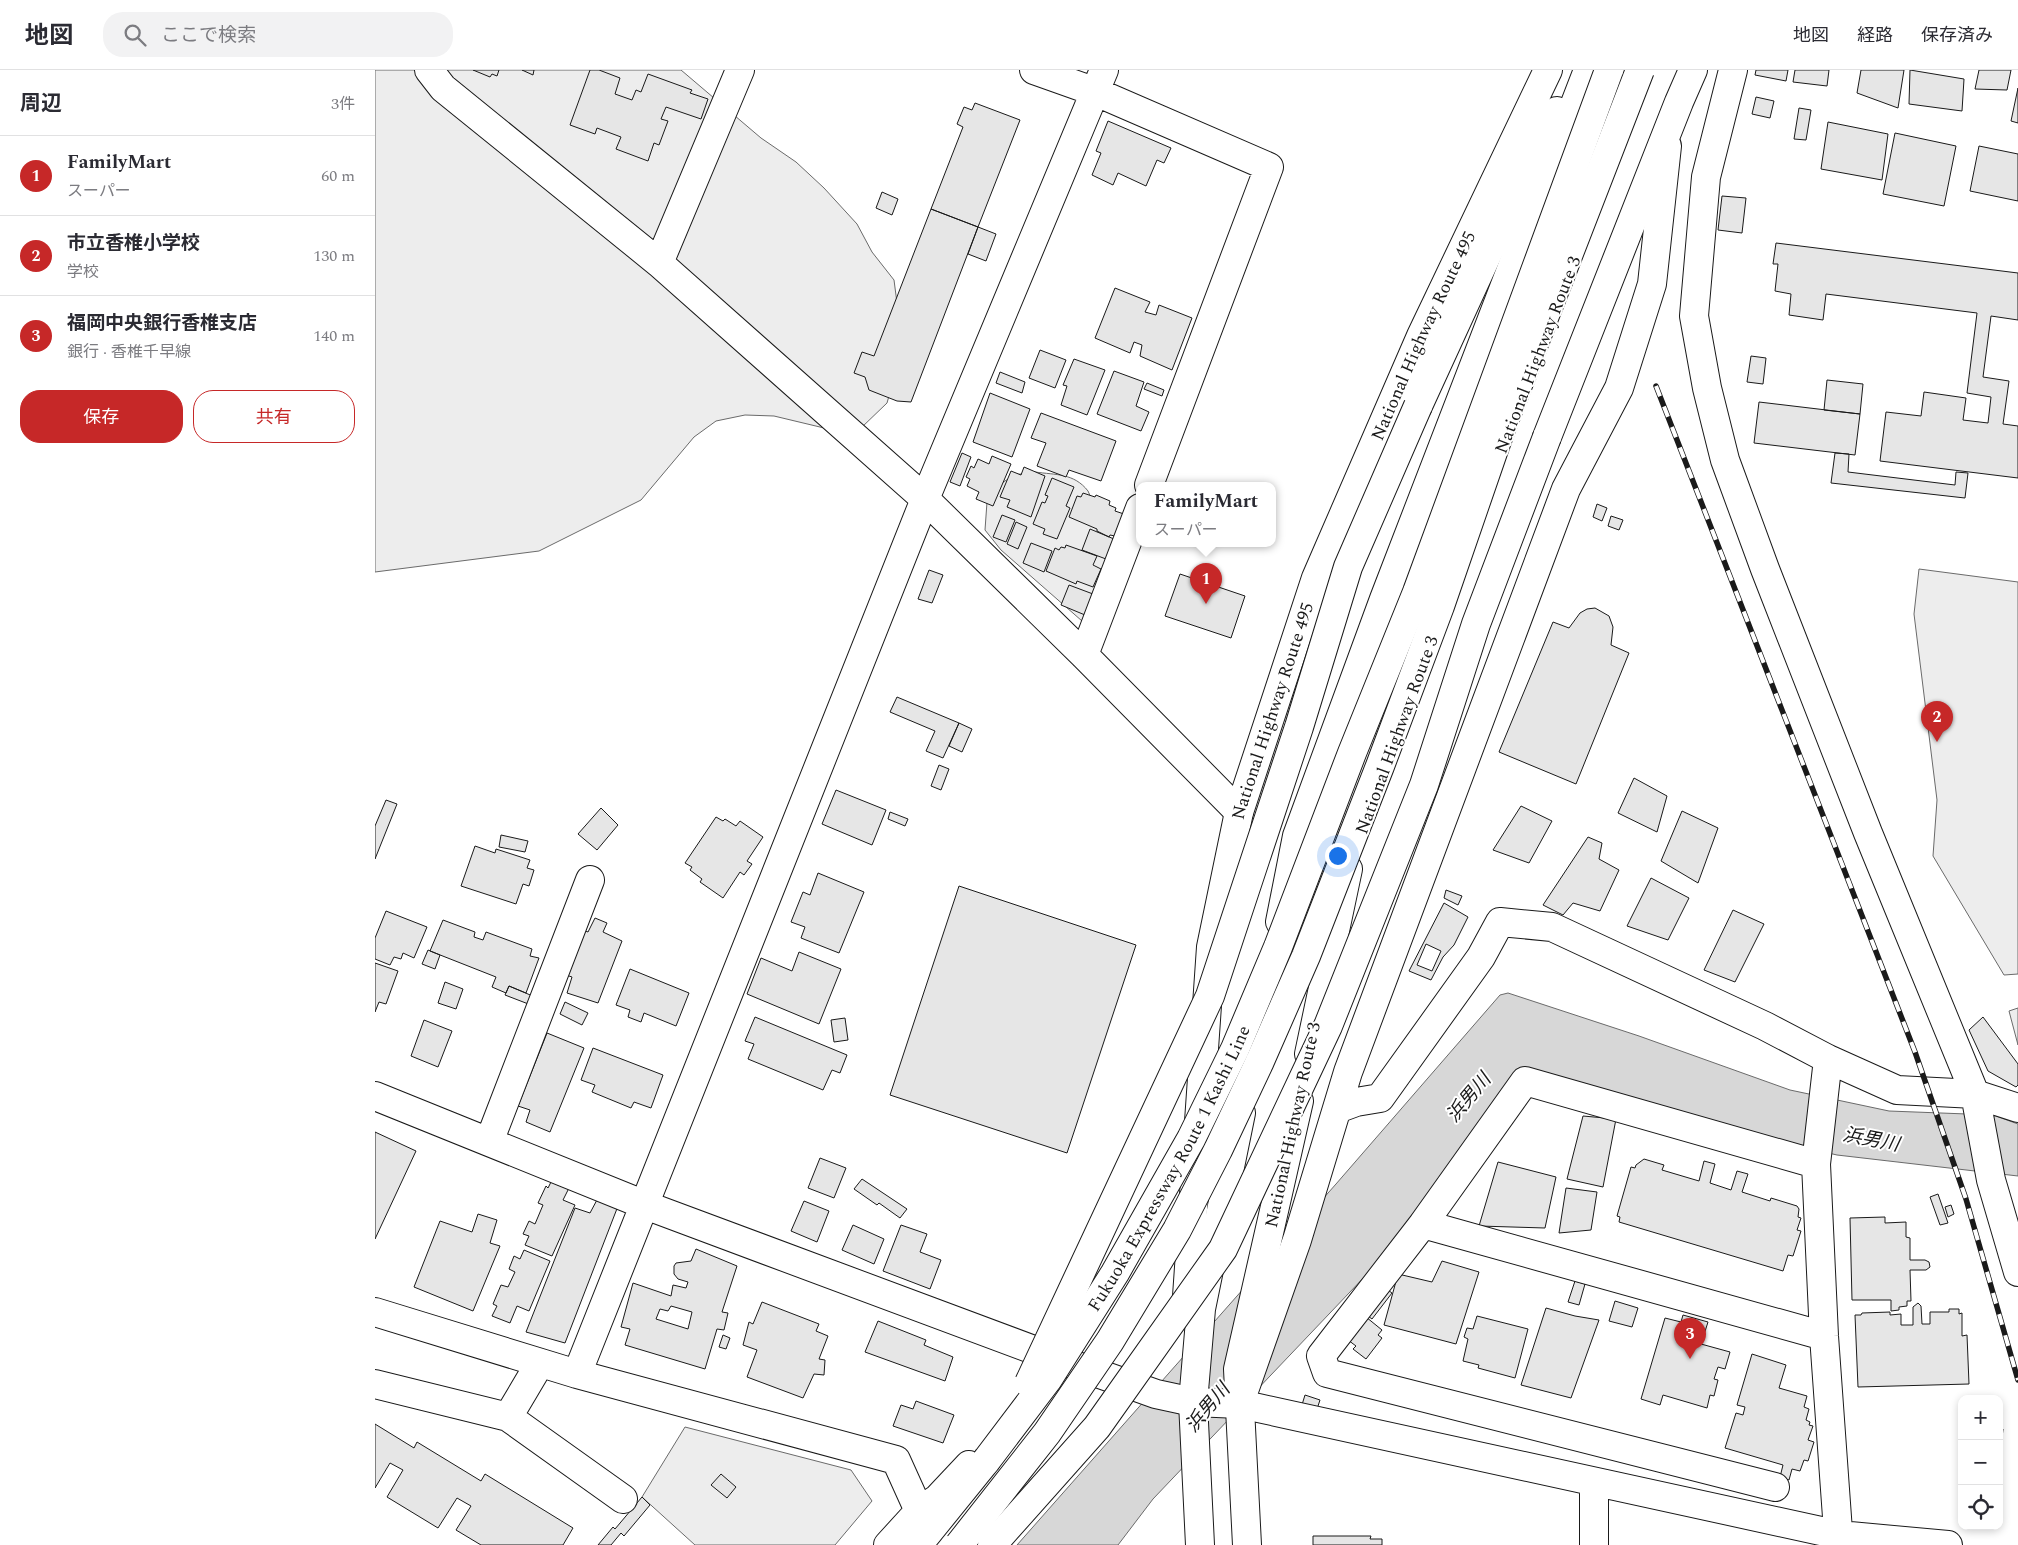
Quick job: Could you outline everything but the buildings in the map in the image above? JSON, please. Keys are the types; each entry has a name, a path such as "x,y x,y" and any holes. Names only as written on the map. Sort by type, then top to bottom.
{"main road":[{"path":"429,70 443,88 659,263 925,499 1239,812"},
{"path":"659,263 740,70"},
{"path":"1035,70 1100,81 1269,168 1150,482"},
{"name":"National Highway Route 495","path":"1193,1318 1211,947 1239,812 1316,578 1421,336 1548,70"},
{"path":"1532,157 1559,70"},
{"path":"986,1461 1023,1395 1210,996 1299,727 1348,567 1418,406 1532,157 1579,70"},
{"path":"1200,1545 1193,1402 1193,1318 1297,836 1383,599 1588,70"},
{"name":"Fukuoka Expressway Route 1 Kashi Line","path":"918,1545 986,1461 1048,1379 1083,1327 1148,1218 1191,1139 1235,1049 1275,956 1352,753 1420,583 1609,70"},
{"name":"Fukuoka Expressway Route 1 Kashi Line","path":"959,1545 1011,1481 1076,1392 1110,1341 1177,1230 1218,1150 1291,991 1380,766 1440,606 1502,426 1641,70"},
{"name":"National Highway Route 3","path":"1247,1545 1238,1369 1350,861 1440,620 1533,360 1650,70"},
{"path":"1679,102 1685,70"},
{"path":"992,1545 1097,1427 1223,1249 1328,1026 1425,785 1476,624 1547,437 1693,70"},
{"path":"1240,1404 1297,1240 1348,1072 1566,489 1619,388 1652,284 1665,150 1700,70"},
{"path":"1733,70 1706,177 1694,316 1707,388 1725,460 1765,569 1868,833 1975,1094 1991,1180 2016,1262"},
{"path":"577,1374 925,499 1100,81"},
{"path":"1084,656 1136,519"},
{"path":"489,1142 590,880"},
{"path":"1337,1109 1356,1102 1380,1098 1481,957 1500,922 1552,927 1897,1090 1975,1094 2018,1108"},
{"path":"1828,1059 1816,1164 1824,1336 1839,1540"},
{"path":"1775,1487 1327,1373 1321,1356 1423,1224 1525,1081 1816,1164"},
{"path":"375,1096 645,1205 1065,1362 1156,1394 1193,1402 1240,1404 1594,1482 1839,1540 1948,1545"},
{"path":"1423,1224 1824,1336"},
{"path":"375,1312 577,1374 896,1460 919,1511"},
{"path":"888,1545 919,1511 937,1499 1065,1362"},
{"path":"507,1417 540,1363"},
{"path":"375,1384 507,1417 623,1499"},
{"path":"1594,1482 1594,1545"}],"shaded area":[{"path":"375,70 681,70 761,138 796,162 824,188 857,224 872,252 894,280 900,357 887,403 861,428 845,433 774,416 745,415 716,421 694,437 641,500 539,551 375,572"},
{"path":"1035,472 1064,476 1083,485 1088,491 1119,560 1090,628 1001,550 985,530 987,502 996,487 1014,475"},
{"path":"1919,569 2018,582 2018,974 2004,975 1933,856 1937,800 1914,614"},
{"path":"2018,1008 2018,1045 2009,1011"},
{"path":"685,1427 851,1470 872,1501 835,1545 695,1545 642,1497"}],"water":[{"name":"浜男川","path":"1508,993 1639,1036 1790,1090 1889,1111 1993,1115 2018,1124 2018,1176 1837,1155 1786,1143 1531,1070 1369,1272 1153,1499 1118,1545 1017,1545 1500,995"}],"railway":[{"path":"1656,386 1915,1052 1966,1199 2018,1380"}],"place":[{"name":"FamilyMart","path":"1206,604"},
{"name":"市立香椎小学校","path":"1937,742"},
{"name":"福岡中央銀行香椎支店","path":"1690,1359"}]}
